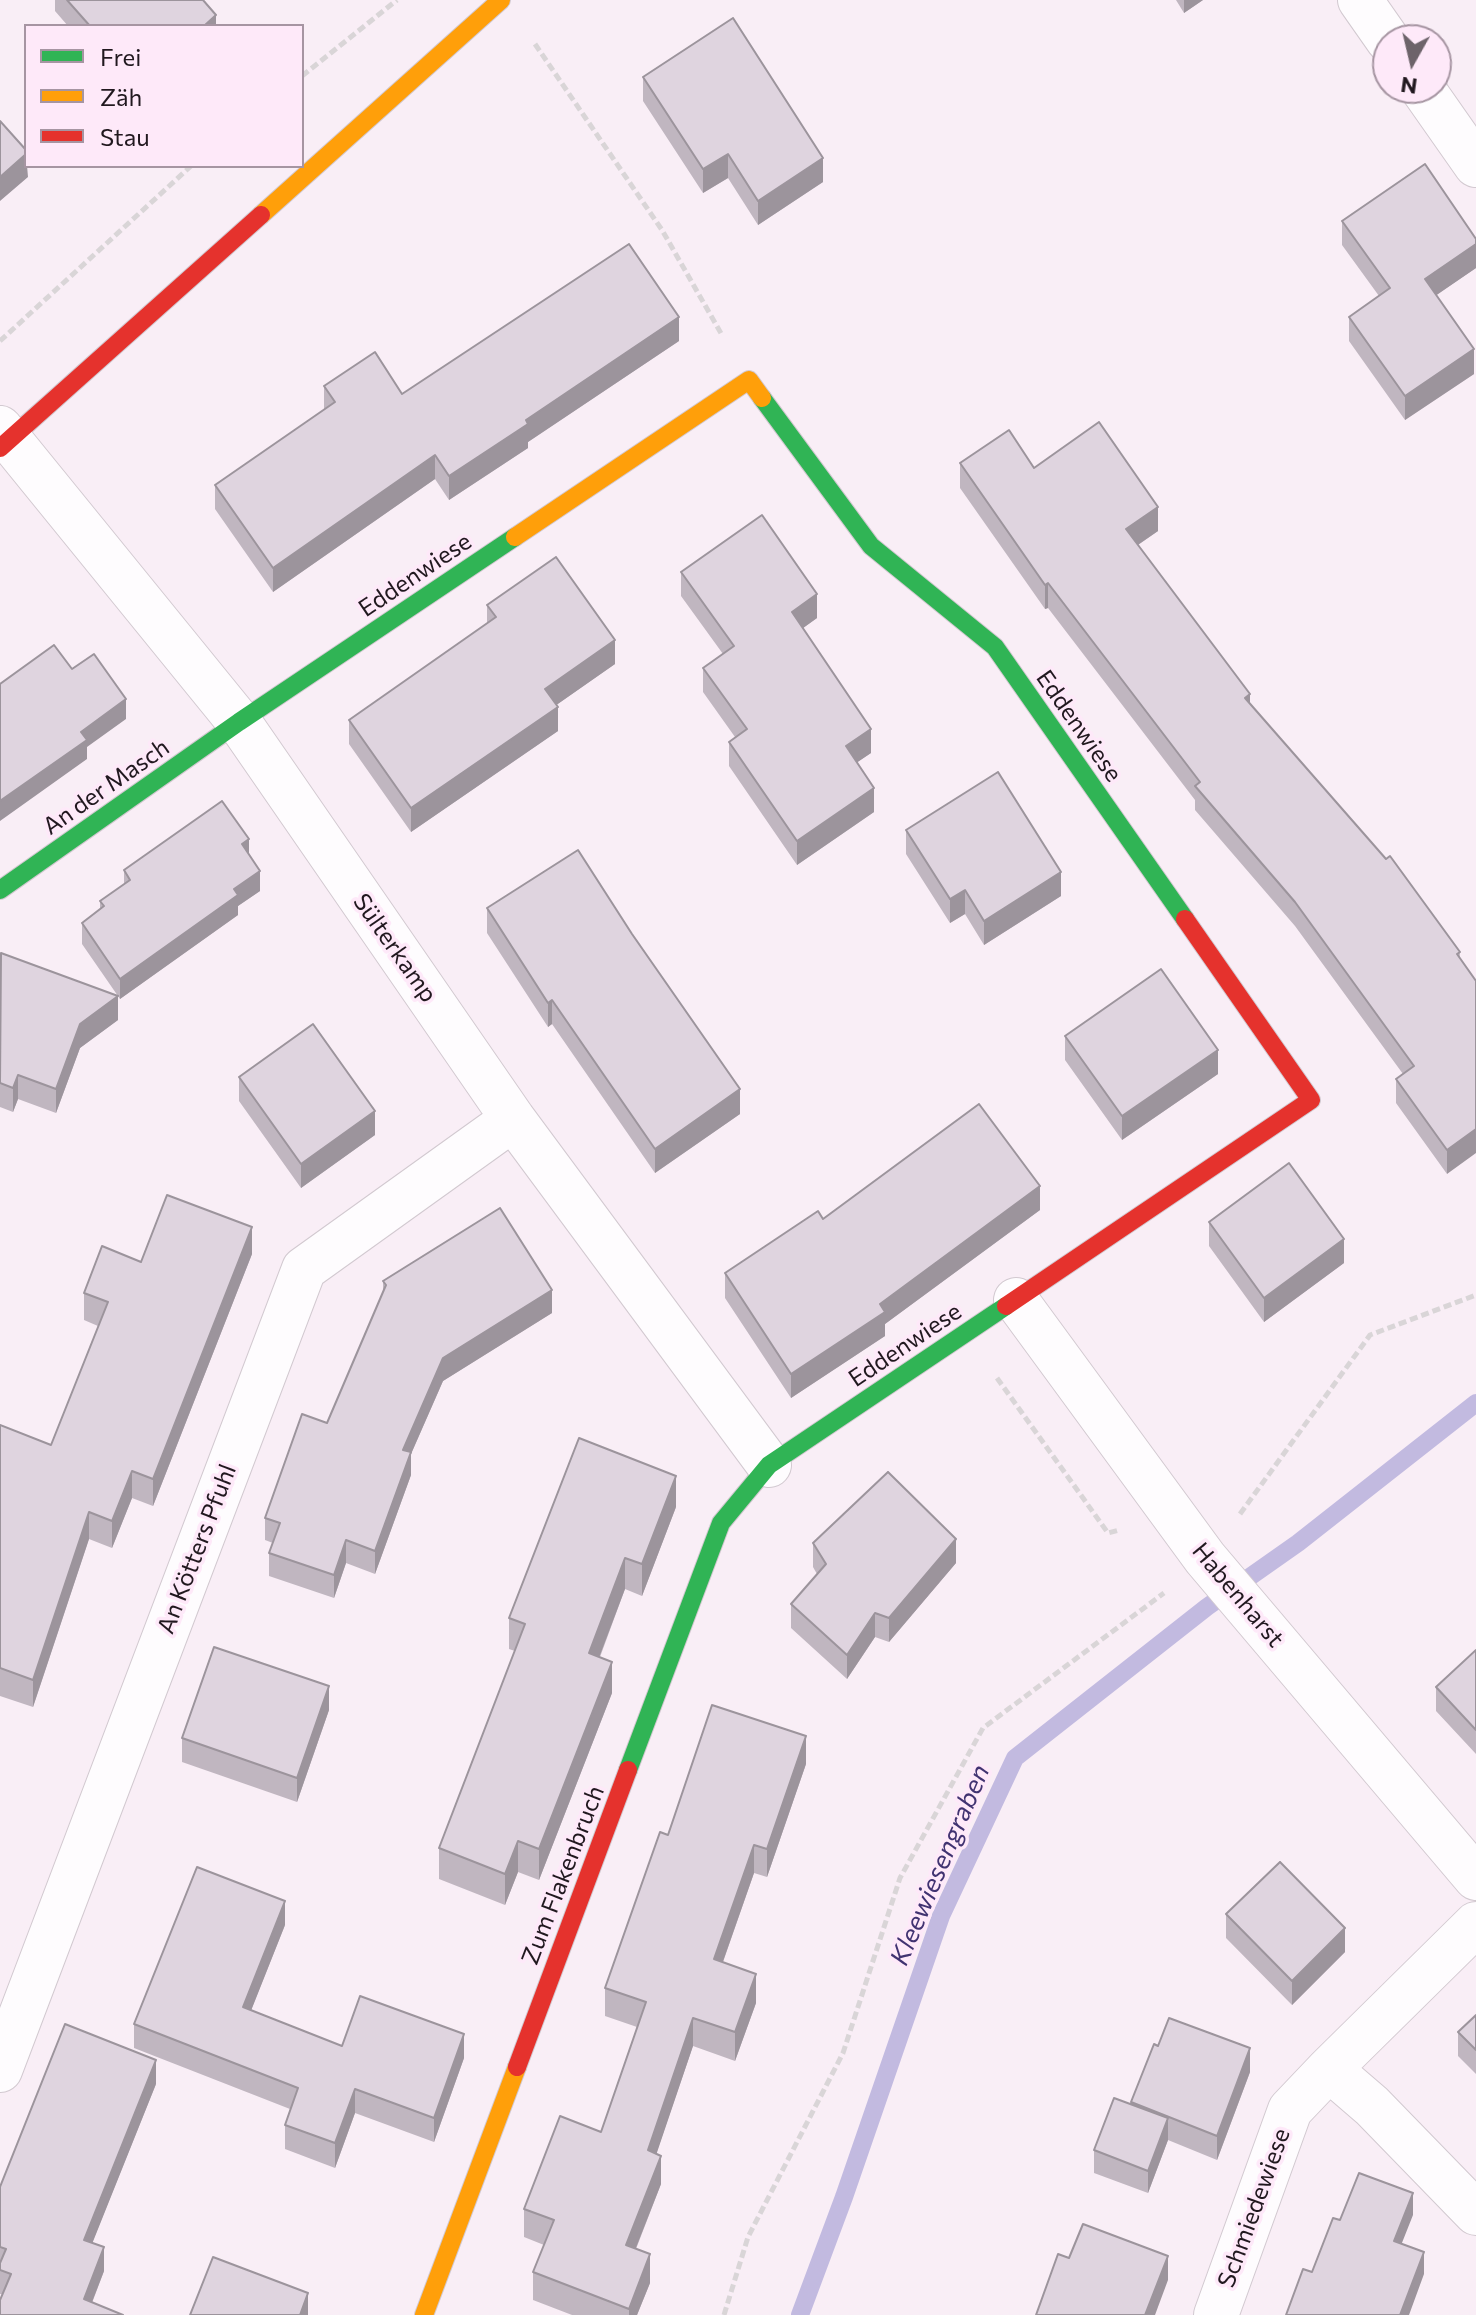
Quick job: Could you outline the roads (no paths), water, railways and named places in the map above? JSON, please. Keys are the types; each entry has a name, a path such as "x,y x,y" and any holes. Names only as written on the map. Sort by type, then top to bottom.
{"street":[{"path":"3,438 501,0"},
{"path":"1360,0 1377,24"},
{"path":"1433,104 1476,165"},
{"name":"Eddenwiese","path":"239,722 749,380 871,546 995,647 1311,1100 769,1465"},
{"name":"Sülterkamp","path":"3,438 239,722 513,1119 769,1465"},
{"name":"An der Masch","path":"0,890 239,722"},
{"name":"An Kötters Pfuhl","path":"0,2070 304,1269 513,1119"},
{"name":"Habenharst","path":"1016,1300 1205,1558 1476,1878"},
{"name":"Zum Flakenbruch","path":"424,2315 721,1523 769,1465"},
{"path":"1476,1924 1329,2069 1372,2106 1476,2213"},
{"name":"Schmiedewiese","path":"1216,2315 1290,2110 1329,2069"}],"waterway":[{"name":"Kleewiesengraben","path":"800,2315 941,1916 1015,1758 1207,1607 1298,1543 1476,1403"}]}
